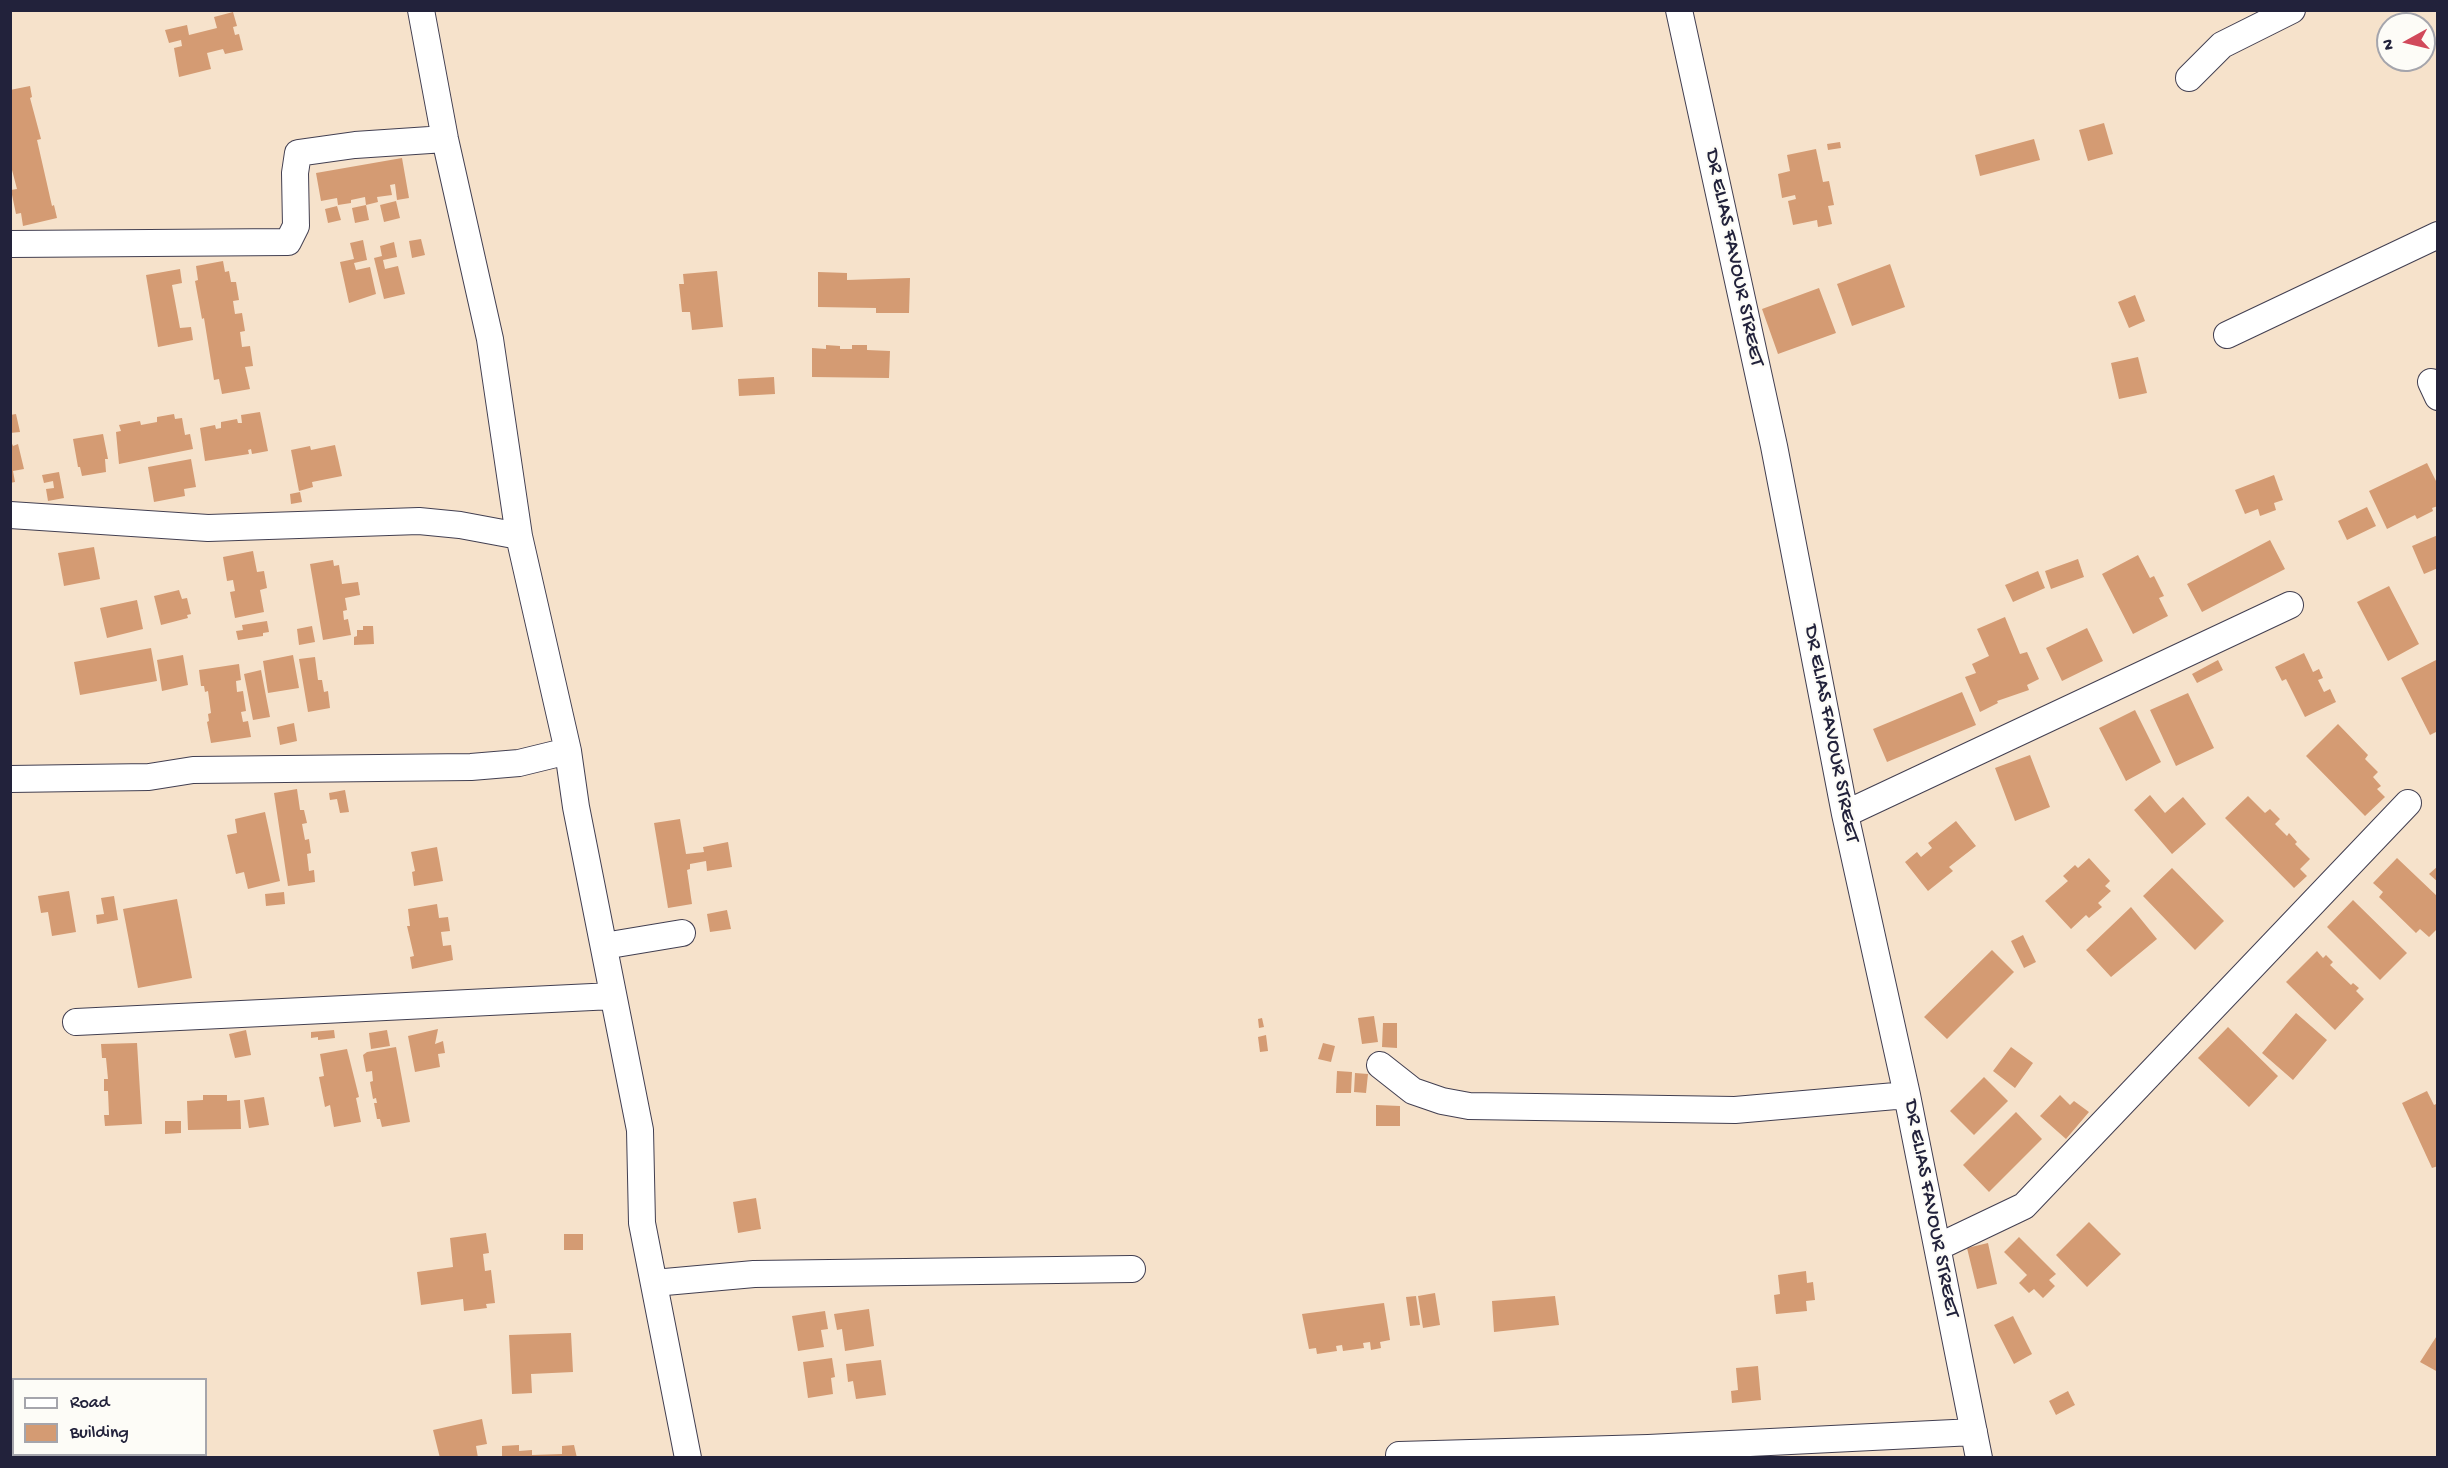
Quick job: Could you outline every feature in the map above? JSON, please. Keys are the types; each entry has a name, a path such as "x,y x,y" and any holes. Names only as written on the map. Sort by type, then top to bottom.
{"street":[{"path":"422,10 445,139 490,339 519,536 568,751 576,807 640,1130 642,1223 688,1458"},
{"name":"DR ELIAS FAVOUR STREET","path":"1679,10 1774,446 1845,814 1907,1095 1979,1458"},
{"path":"2188,78 2222,45 2292,10"},
{"path":"10,244 288,242 296,226 295,173 298,153 355,145 445,139"},
{"path":"2227,335 2438,235"},
{"path":"10,515 208,528 419,521 460,525 519,536"},
{"path":"1845,814 2290,605"},
{"path":"10,778 149,777 193,770 471,767 519,763 568,751"},
{"path":"1938,1247 2024,1206 2408,803"},
{"path":"604,946 682,933"},
{"path":"76,1022 613,996"},
{"path":"1380,1065 1413,1091 1442,1101 1469,1106 1735,1110 1907,1095"},
{"path":"654,1283 754,1274 1132,1269"},
{"path":"1399,1455 1648,1448 1787,1449 1974,1432"}],"building":[{"path":"233,12 237,26 233,27 235,35 239,34 243,50 225,54 223,49 207,53 211,69 179,77 174,48 182,46 181,40 169,43 165,30 187,25 189,35 217,28 214,17"},
{"path":"30,86 32,97 30,98 41,139 37,140 52,206 54,205 57,218 23,226 21,213 16,214 11,190 17,189 12,170 10,170 10,90"},
{"path":"2104,123 2113,154 2088,161 2079,130"},
{"path":"2034,139 2040,160 1980,176 1975,155"},
{"path":"1840,142 1841,148 1828,150 1827,144"},
{"path":"1816,149 1823,182 1829,181 1834,205 1828,206 1832,224 1818,227 1817,220 1793,225 1788,201 1796,199 1795,195 1782,198 1778,174 1790,171 1787,155"},
{"path":"402,158 409,198 397,200 395,184 390,185 392,195 377,197 378,202 366,205 365,197 338,205 337,198 321,201 316,173"},
{"path":"396,201 400,218 384,222 380,205"},
{"path":"366,205 369,220 355,223 352,208"},
{"path":"337,206 341,220 328,223 325,209"},
{"path":"421,239 425,255 412,258 409,241"},
{"path":"363,240 367,260 354,263 356,270 370,267 376,294 349,303 340,262 354,259 350,243"},
{"path":"394,242 397,257 383,260 385,269 398,266 405,294 384,299 374,258 382,256 380,246"},
{"path":"223,261 225,272 229,271 231,282 236,282 239,300 233,301 235,314 242,313 245,331 240,332 242,347 250,346 253,366 245,367 250,389 222,394 219,379 214,380 204,318 202,319 195,281 198,280 196,266"},
{"path":"1890,264 1905,307 1852,326 1837,284"},
{"path":"180,269 182,283 172,285 180,328 191,327 193,340 158,347 146,275"},
{"path":"717,271 723,327 692,330 690,312 682,312 679,284 684,284 683,274"},
{"path":"818,272 847,273 847,280 910,278 909,313 876,313 876,308 818,307"},
{"path":"1819,288 1836,333 1778,354 1762,309"},
{"path":"2135,295 2145,321 2129,328 2118,302"},
{"path":"826,345 840,346 840,349 852,349 852,345 867,345 867,350 890,351 889,378 812,377 812,348 826,349"},
{"path":"2138,357 2147,393 2119,399 2111,363"},
{"path":"774,377 775,394 739,396 738,379"},
{"path":"260,412 268,451 252,454 251,449 248,450 249,454 205,461 200,428 215,425 216,429 221,428 221,422 237,419 238,423 242,423 241,415"},
{"path":"16,414 20,432 10,433 10,415"},
{"path":"174,414 175,419 182,418 185,435 190,434 193,449 119,464 116,432 121,431 119,425 140,421 141,425 157,422 157,417"},
{"path":"103,434 108,459 105,459 106,472 82,476 73,439"},
{"path":"10,439 13,446 18,444 24,469 13,471 15,482 10,483"},
{"path":"335,445 342,476 312,482 313,487 299,491 291,450 310,446 311,450"},
{"path":"191,459 196,487 184,489 185,496 154,502 148,467"},
{"path":"2427,463 2438,485 2438,506 2417,519 2415,515 2387,529 2369,491"},
{"path":"59,472 64,498 48,501 46,489 54,488 53,481 44,483 42,475"},
{"path":"2274,475 2283,500 2274,503 2276,510 2260,516 2258,509 2245,514 2235,490"},
{"path":"300,492 302,502 291,504 290,494"},
{"path":"2367,507 2376,526 2347,540 2338,521"},
{"path":"2438,535 2438,568 2424,574 2412,546"},
{"path":"2270,540 2285,569 2202,612 2187,584"},
{"path":"94,547 100,579 64,586 58,553"},
{"path":"253,551 257,572 264,571 267,588 260,590 264,612 235,618 230,592 235,591 233,580 227,581 223,557"},
{"path":"2138,555 2150,578 2154,576 2164,596 2159,598 2168,616 2133,634 2102,574"},
{"path":"2078,559 2084,577 2051,589 2045,571"},
{"path":"333,560 334,566 339,565 342,584 358,582 360,595 345,598 347,610 343,611 344,620 348,619 351,635 323,640 310,564"},
{"path":"2038,571 2045,588 2013,602 2005,585"},
{"path":"2389,586 2419,644 2388,661 2357,602"},
{"path":"179,590 182,599 187,598 191,614 187,615 188,618 161,625 154,596"},
{"path":"137,600 143,629 107,638 100,608"},
{"path":"2005,617 2020,654 2027,652 2039,679 2027,685 2029,690 1997,701 1998,703 1980,712 1965,677 1976,673 1972,664 1989,656 1977,629"},
{"path":"267,621 269,632 263,633 263,636 238,640 236,631 243,630 242,625"},
{"path":"312,626 315,642 299,645 297,629"},
{"path":"363,626 373,626 374,644 354,645 357,630 363,630"},
{"path":"2087,628 2103,661 2062,681 2046,648"},
{"path":"151,648 157,681 80,695 74,662"},
{"path":"2304,653 2313,672 2319,669 2323,678 2318,680 2324,692 2330,689 2336,702 2305,717 2286,679 2282,681 2275,667"},
{"path":"183,655 188,685 162,691 157,660"},
{"path":"293,655 299,688 268,693 263,661"},
{"path":"315,657 318,680 322,680 324,692 328,691 330,708 308,712 299,659"},
{"path":"2438,659 2438,731 2430,735 2401,678"},
{"path":"2218,660 2223,670 2197,683 2192,674"},
{"path":"239,664 241,680 236,681 237,692 243,691 246,711 241,712 243,722 248,721 251,737 211,743 207,722 209,721 208,714 211,713 208,691 205,692 204,686 201,686 199,670"},
{"path":"261,670 270,717 253,720 244,674"},
{"path":"1962,692 1976,725 1887,762 1873,729"},
{"path":"2188,693 2214,748 2176,766 2150,710"},
{"path":"2135,710 2161,762 2126,781 2099,728"},
{"path":"294,723 297,741 280,745 277,727"},
{"path":"2338,724 2368,755 2365,759 2378,772 2373,777 2381,786 2377,789 2385,797 2365,816 2306,756"},
{"path":"2030,755 2050,807 2015,821 1995,768"},
{"path":"297,789 300,810 304,810 307,823 302,824 305,840 309,839 311,853 307,854 309,871 314,870 315,882 288,886 274,793"},
{"path":"345,790 349,812 340,813 337,799 330,800 329,793"},
{"path":"2150,795 2165,813 2183,797 2206,824 2172,854 2134,810"},
{"path":"2248,796 2265,813 2270,809 2280,819 2275,824 2287,836 2289,833 2297,842 2295,844 2310,859 2300,869 2307,876 2294,888 2225,818"},
{"path":"265,812 280,881 248,889 244,872 236,874 227,835 237,833 235,819"},
{"path":"680,819 686,854 704,852 703,847 728,842 732,867 707,871 706,861 690,864 690,869 687,870 692,904 668,908 654,823"},
{"path":"1956,821 1976,846 1949,867 1953,871 1928,891 1905,862 1917,852 1921,857 1932,848 1928,843"},
{"path":"437,847 443,881 414,886 412,872 415,871 411,852"},
{"path":"2089,858 2110,881 2105,886 2111,891 2098,903 2102,907 2089,918 2086,915 2071,929 2045,901 2068,881 2063,876 2075,865 2078,868"},
{"path":"2397,858 2438,897 2438,928 2429,937 2420,929 2416,933 2379,897 2383,892 2373,883"},
{"path":"2438,866 2438,882 2429,874"},
{"path":"2172,868 2224,921 2195,950 2143,896"},
{"path":"69,891 76,932 52,936 48,912 41,913 38,896"},
{"path":"284,892 285,904 266,906 265,894"},
{"path":"114,896 118,920 97,924 96,915 104,914 101,898"},
{"path":"177,899 192,978 138,988 123,909"},
{"path":"2353,900 2407,953 2380,980 2327,927"},
{"path":"437,904 439,918 448,917 450,931 441,932 443,946 451,945 453,960 412,969 410,957 414,956 407,926 410,926 408,909"},
{"path":"2131,907 2157,939 2111,977 2086,950"},
{"path":"727,910 731,929 710,932 707,914"},
{"path":"2023,935 2036,962 2024,968 2011,941"},
{"path":"1992,950 2014,972 1947,1039 1924,1017"},
{"path":"2317,951 2323,958 2326,955 2333,962 2330,965 2351,985 2353,983 2359,988 2356,991 2364,999 2335,1030 2286,982"},
{"path":"2296,1013 2327,1040 2293,1080 2262,1053"},
{"path":"1374,1016 1378,1042 1362,1044 1358,1018"},
{"path":"1262,1018 1264,1027 1259,1028 1258,1019"},
{"path":"1383,1023 1397,1023 1397,1048 1382,1047"},
{"path":"2228,1027 2278,1076 2249,1107 2198,1058"},
{"path":"438,1029 435,1044 443,1041 445,1053 438,1054 440,1067 415,1072 408,1036"},
{"path":"246,1030 251,1055 235,1058 229,1034"},
{"path":"334,1030 335,1038 318,1040 318,1037 311,1038 311,1032"},
{"path":"387,1030 390,1046 371,1049 369,1033"},
{"path":"1266,1035 1268,1051 1260,1052 1258,1037"},
{"path":"137,1043 142,1124 105,1126 104,1115 109,1115 108,1091 104,1091 104,1079 108,1079 106,1058 102,1058 101,1044"},
{"path":"1323,1043 1335,1046 1331,1062 1318,1059"},
{"path":"396,1047 410,1122 382,1127 380,1119 377,1119 374,1103 377,1103 376,1098 373,1099 370,1082 373,1081 372,1071 366,1072 363,1055 367,1052"},
{"path":"2011,1047 2033,1063 2015,1088 1993,1071"},
{"path":"347,1049 359,1097 356,1098 361,1122 334,1127 330,1105 325,1107 319,1077 324,1076 320,1054"},
{"path":"1337,1071 1352,1072 1351,1093 1336,1093"},
{"path":"1355,1073 1368,1074 1366,1093 1354,1092"},
{"path":"1984,1077 2008,1101 1974,1135 1950,1111"},
{"path":"2427,1091 2434,1105 2438,1103 2438,1166 2432,1168 2402,1103"},
{"path":"203,1095 227,1095 227,1101 240,1100 241,1129 188,1130 187,1101 203,1100"},
{"path":"2060,1095 2070,1105 2074,1101 2089,1112 2066,1139 2040,1116"},
{"path":"264,1097 269,1125 249,1128 244,1100"},
{"path":"1376,1105 1400,1106 1400,1126 1376,1126"},
{"path":"2016,1112 2042,1139 1989,1192 1963,1165"},
{"path":"165,1121 181,1121 181,1133 165,1134"},
{"path":"756,1198 761,1229 738,1233 733,1202"},
{"path":"2089,1222 2121,1254 2087,1287 2056,1255"},
{"path":"486,1233 489,1253 483,1254 485,1271 491,1270 495,1303 486,1304 487,1308 464,1311 463,1299 421,1305 417,1272 453,1267 450,1238"},
{"path":"564,1234 583,1234 583,1250 564,1250"},
{"path":"2019,1237 2056,1274 2049,1280 2055,1286 2043,1298 2034,1289 2029,1293 2019,1283 2027,1275 2004,1252"},
{"path":"1988,1243 1997,1284 1977,1289 1967,1248"},
{"path":"1806,1271 1807,1283 1813,1282 1815,1300 1806,1301 1807,1311 1776,1314 1774,1295 1780,1294 1778,1275"},
{"path":"1435,1293 1440,1325 1423,1328 1418,1296"},
{"path":"1416,1296 1420,1325 1410,1326 1406,1297"},
{"path":"1555,1296 1559,1325 1494,1332 1492,1301"},
{"path":"1384,1303 1390,1340 1380,1342 1381,1348 1371,1350 1370,1342 1363,1343 1364,1348 1343,1351 1342,1345 1336,1346 1337,1351 1317,1354 1316,1348 1309,1349 1302,1314"},
{"path":"869,1309 874,1346 845,1351 842,1329 837,1330 834,1314"},
{"path":"825,1311 828,1329 821,1330 824,1347 798,1351 792,1316"},
{"path":"2013,1316 2032,1354 2014,1364 1994,1325"},
{"path":"571,1333 573,1372 531,1374 532,1393 512,1394 509,1335"},
{"path":"2438,1334 2438,1372 2420,1362"},
{"path":"832,1358 835,1377 831,1378 833,1394 808,1398 803,1362"},
{"path":"881,1360 886,1395 856,1399 853,1381 848,1382 846,1364"},
{"path":"1758,1366 1761,1400 1732,1403 1731,1391 1738,1390 1736,1368"},
{"path":"2068,1391 2075,1405 2056,1415 2049,1401"},
{"path":"482,1419 487,1444 476,1446 478,1458 440,1458 433,1430"},
{"path":"519,1445 519,1451 532,1450 532,1455 562,1454 562,1446 574,1445 577,1458 502,1458 502,1446"}]}
